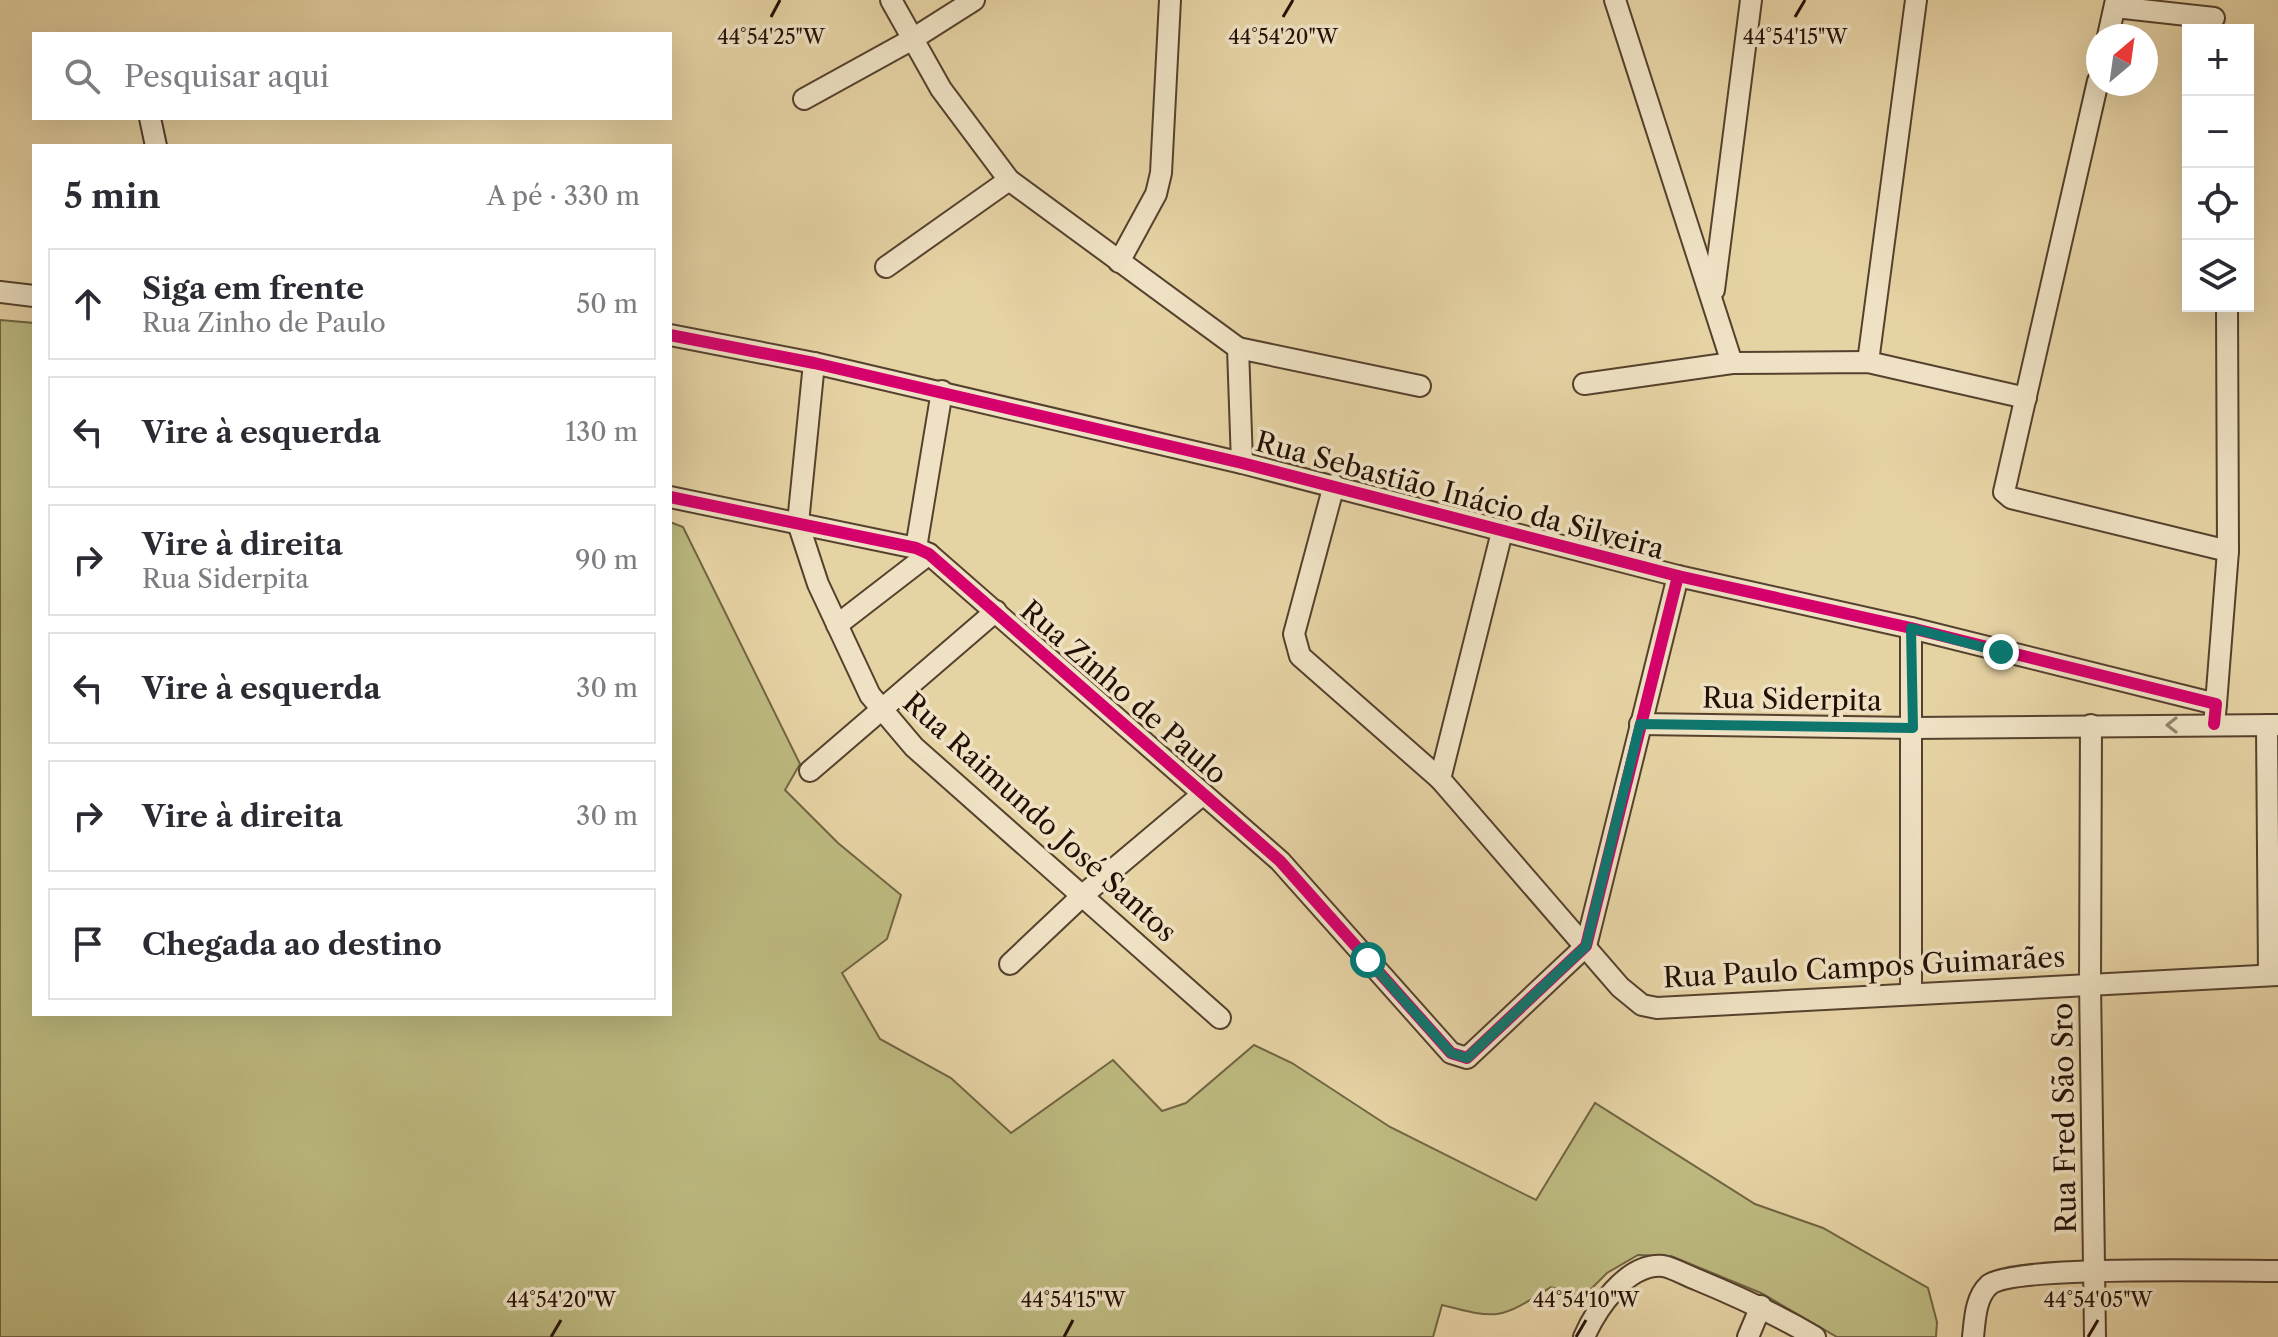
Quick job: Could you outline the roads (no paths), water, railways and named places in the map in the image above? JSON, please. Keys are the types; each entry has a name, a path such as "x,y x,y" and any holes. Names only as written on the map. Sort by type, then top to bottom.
{"street":[{"path":"891,0 941,89 1009,180 1119,262 1238,348 1420,386"},
{"path":"804,99 911,40 974,0"},
{"path":"1119,262 1156,194 1161,173 1170,0"},
{"path":"1615,0 1732,363"},
{"path":"1713,298 1751,0"},
{"path":"1868,362 1916,0"},
{"path":"2111,24 2116,3 2214,16"},
{"path":"2095,96 2004,492 2011,498 2228,551"},
{"path":"150,120 156,144"},
{"path":"886,267 1009,180"},
{"path":"0,292 32,296"},
{"path":"2215,714 2228,551 2227,312"},
{"name":"Rua Sebastião Inácio da Silveira","path":"672,335 942,391 1334,485 1502,532 1678,576 1911,628 2215,714"},
{"path":"1238,348 1242,463"},
{"path":"1584,384 1732,363 1868,362 2026,398"},
{"name":"Rua Raimundo José Santos","path":"814,363 798,523 837,625 880,711 914,747 1220,1018"},
{"path":"837,625 922,551 942,391"},
{"name":"Rua Paulo Campos Guimarães","path":"1334,485 1294,645 1300,656 1440,779 1632,1000 1657,1008 1911,992 2274,975"},
{"name":"Rua Zinho de Paulo","path":"672,497 922,551 996,611 1280,861 1451,1053 1467,1058 1586,946"},
{"path":"1440,779 1502,532"},
{"path":"1586,946 1678,576"},
{"path":"810,771 996,611"},
{"path":"1911,628 1911,992"},
{"name":"Rua Siderpita","path":"1640,724 1913,728 2091,725 2215,714 2273,725"},
{"name":"Rua Fred São Sro","path":"2091,725 2090,983 2095,1337"},
{"path":"2273,725 2274,975"},
{"path":"1010,964 1083,895 1203,794"},
{"path":"1584,1337 1595,1312 1619,1286 1643,1271 1663,1266 1761,1306 1815,1337"},
{"path":"1973,1337 1982,1294 2000,1279 2094,1271 2278,1271"},
{"path":"1748,1337 1761,1306"}]}
